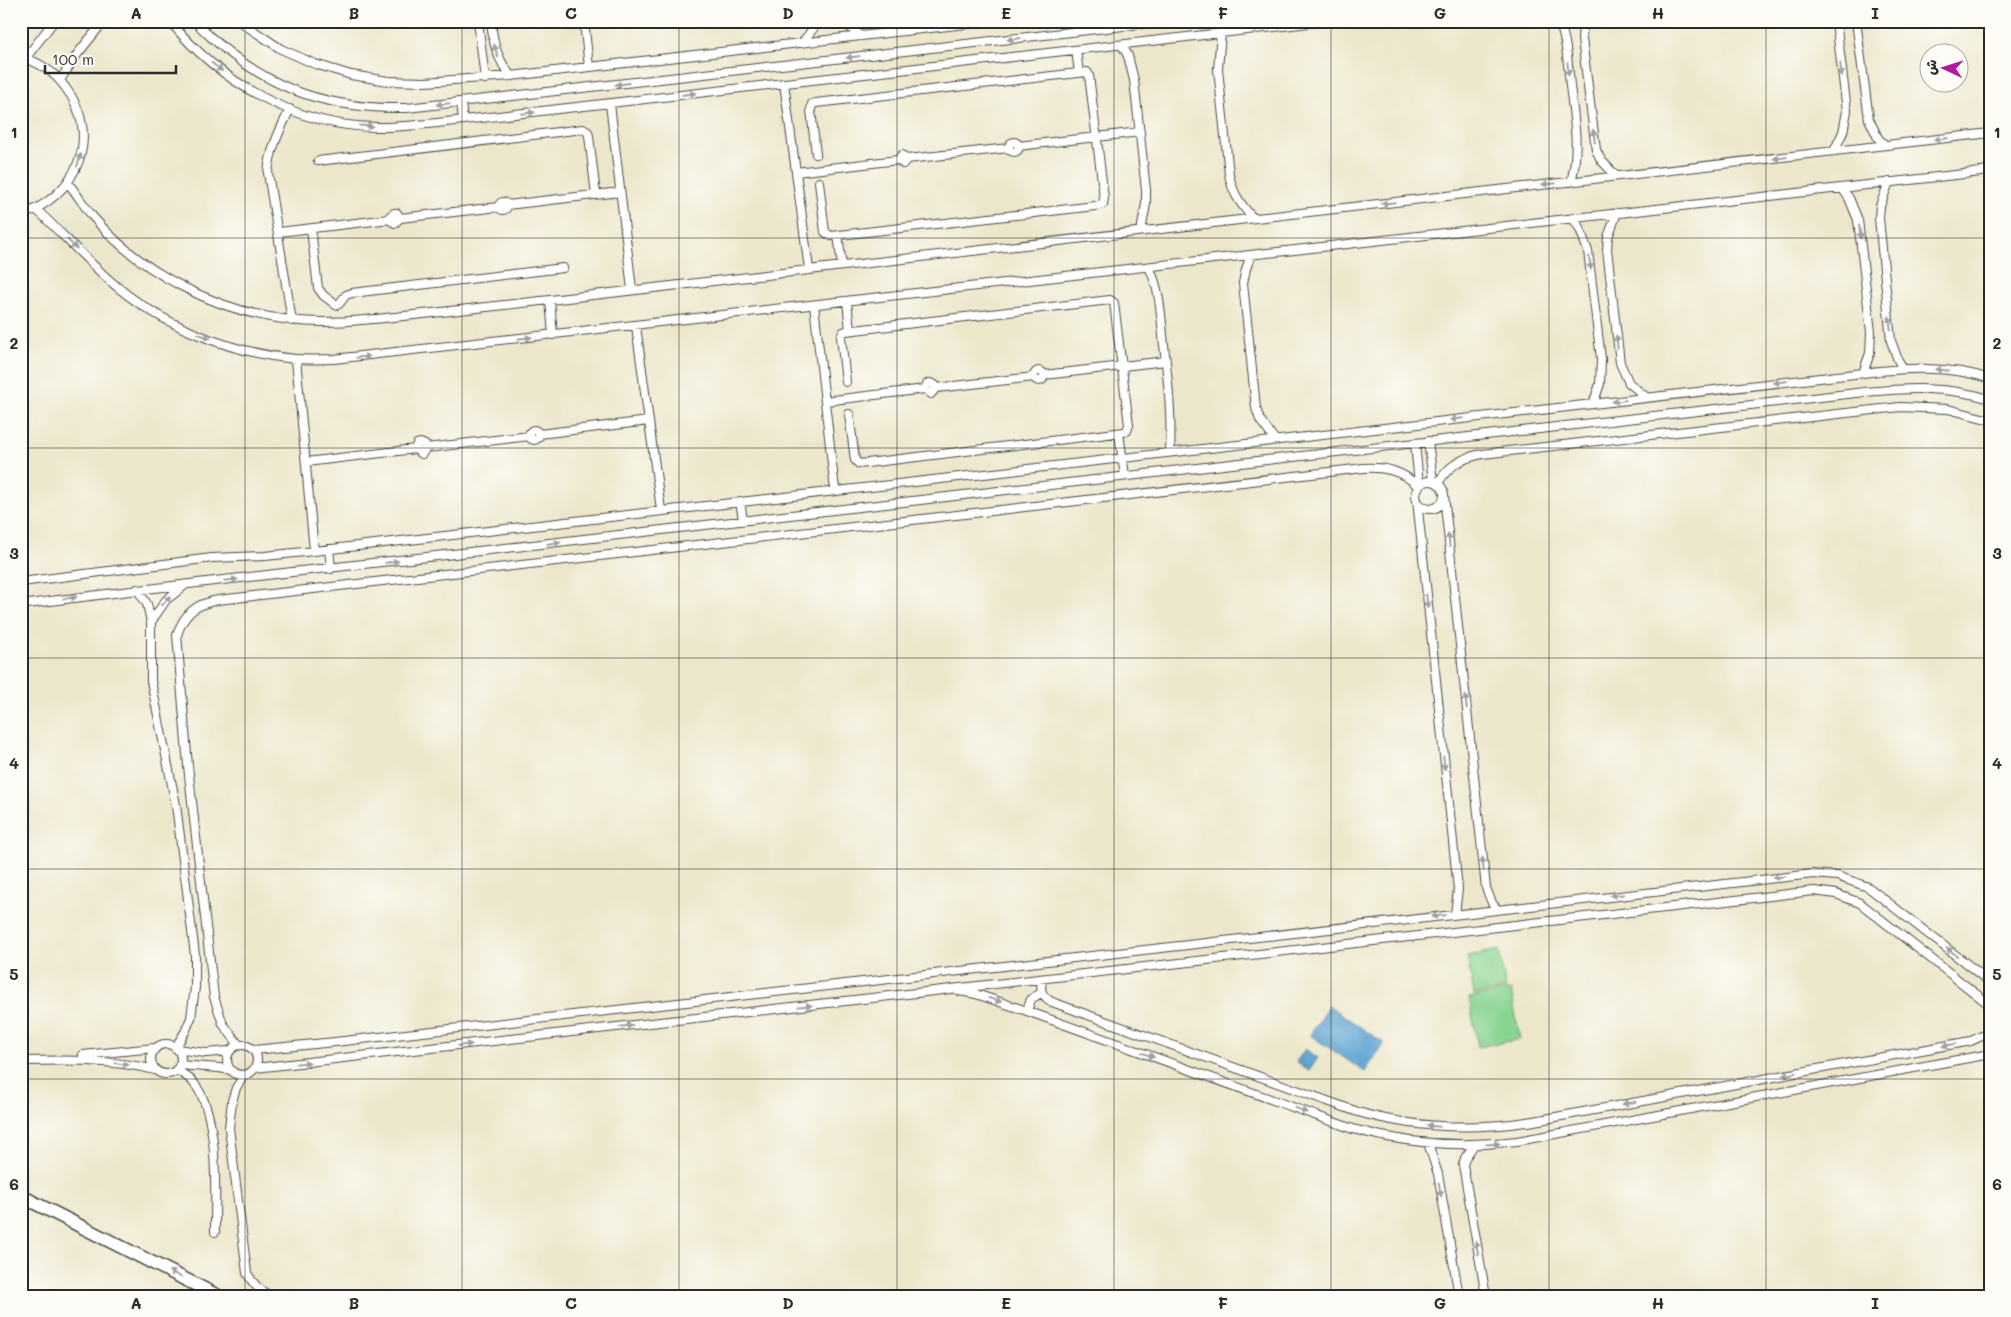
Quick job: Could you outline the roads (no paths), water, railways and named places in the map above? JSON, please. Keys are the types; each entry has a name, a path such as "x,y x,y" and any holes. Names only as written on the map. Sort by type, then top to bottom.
{"highway":[{"path":"21,1196 218,1296"}],"street":[{"path":"21,215 37,210 54,198 68,183 77,166 82,148 83,130 79,112 71,95 60,80 50,71 23,58 54,21"},
{"path":"60,80 79,52 104,21"},
{"path":"170,21 198,52 220,70 266,99 290,109 335,122 379,127 610,104 1326,21"},
{"path":"194,21 217,43 252,69 275,82 319,100 380,109 461,102 1167,21"},
{"path":"239,21 281,49 315,64 351,75 407,81 484,79 992,21"},
{"path":"478,21 484,79"},
{"path":"491,21 494,47 498,58 511,76"},
{"path":"584,21 589,67"},
{"path":"802,43 819,21"},
{"path":"842,21 861,36"},
{"path":"1559,21 1566,41 1576,141 1576,162 1571,182"},
{"path":"1583,21 1582,39 1596,150 1601,160 1616,176"},
{"path":"1834,151 1843,132 1847,111 1836,21"},
{"path":"1856,21 1869,119 1878,138 1885,145"},
{"path":"1221,33 1218,69 1229,174 1237,198 1253,218"},
{"path":"1122,45 1132,68 1140,132 1146,190 1142,231"},
{"path":"1076,50 1078,73"},
{"path":"816,154 812,104 1087,72 1089,75 1104,198 1103,204 1100,205 828,235 825,232 819,182"},
{"path":"784,84 809,269"},
{"path":"461,102 463,120"},
{"path":"610,104 632,289"},
{"path":"290,109 275,141 269,162 270,183 292,321"},
{"path":"318,161 583,129 588,132 589,136 596,195"},
{"path":"796,172 898,160 902,155 905,155 907,159 1009,148 1013,152 1017,150 1018,146 1140,132"},
{"path":"68,183 93,217 118,242 177,284 237,309 267,317 292,321 331,322 550,300 1990,133"},
{"path":"37,210 109,280 150,310 173,322 229,345 264,354 334,360 1990,171"},
{"path":"1889,182 1880,206 1879,218 1891,341 1896,356 1903,368"},
{"path":"1842,188 1849,198 1858,220 1870,323 1870,354 1863,372"},
{"path":"279,232 390,219 390,216 394,213 400,218 620,192"},
{"path":"1617,213 1608,237 1607,249 1620,363 1629,383 1646,397"},
{"path":"1573,218 1580,228 1588,251 1601,359 1600,384 1593,404"},
{"path":"311,228 318,288 323,295 336,305 349,293 563,268"},
{"path":"838,235 842,266"},
{"path":"1252,255 1246,269 1243,284 1254,396 1260,420 1275,440"},
{"path":"1149,267 1157,288 1166,361 1170,416 1170,452"},
{"path":"550,300 553,335"},
{"path":"846,382 841,334 843,332 1112,300 1114,303 1129,425 1127,431 1119,433 859,464 855,460 849,414"},
{"path":"847,302 850,330"},
{"path":"814,305 835,490"},
{"path":"636,326 661,510"},
{"path":"296,358 314,551"},
{"path":"825,401 925,389 927,384 930,383 935,385 936,388 1034,377 1038,372 1044,375 1166,361"},
{"path":"21,582 212,558 265,556 314,551 1863,372 1903,368 1956,371 1990,379"},
{"path":"21,605 137,589 331,569 1428,441 1905,388 1953,391 1990,399"},
{"path":"1436,482 1460,460 1482,454 1900,407 1948,409 1990,420"},
{"path":"306,462 415,449 420,443 425,445 426,448 530,436 534,431 539,434 649,422"},
{"path":"1119,433 1125,476"},
{"path":"1428,441 1436,482 1444,490 1486,888 1492,903 1497,909"},
{"path":"1415,443 1419,486"},
{"path":"239,1045 223,1024 214,998 185,734 177,635 180,624 196,606 207,602 235,598 1364,468 1388,468 1399,472 1419,486"},
{"path":"1436,482 1428,481 1419,486 1416,491 1458,889 1455,914"},
{"path":"1417,500 1423,508 1432,509 1441,504 1444,495"},
{"path":"740,501 742,520"},
{"path":"328,549 331,569"},
{"path":"152,622 166,600 187,584"},
{"path":"137,589 147,604 152,622 151,681 176,805 195,955 195,987 191,1018 176,1048"},
{"path":"1803,874 1804,891"},
{"path":"21,1056 90,1055 155,1048 165,1044 206,1054 229,1051 239,1045 245,1045 254,1050 344,1041 1803,874 1837,876 1868,887 1990,982"},
{"path":"270,1296 260,1291 252,1283 247,1273 230,1136 229,1115 236,1088 244,1075 255,1068 1804,891 1836,894 1860,903 1990,1005"},
{"path":"1297,932 1299,949"},
{"path":"1043,978 1040,985 1041,992 1045,998 1052,1002 1358,1112 1404,1122 1452,1127 1524,1122 1971,1040 1986,1034 1990,1025"},
{"path":"947,989 976,994 1027,1011 1353,1129 1386,1137 1428,1143 1474,1145 1517,1141 1990,1054"},
{"path":"774,992 776,1009"},
{"path":"1027,1011 1031,999 1041,992"},
{"path":"155,1048 151,1059 155,1070"},
{"path":"176,1048 180,1054 177,1068"},
{"path":"254,1050 258,1059 255,1068"},
{"path":"229,1051 227,1061 231,1070"},
{"path":"21,1061 91,1060 137,1066 165,1074 177,1068 219,1068 244,1075"},
{"path":"177,1068 193,1081 202,1096 208,1114 215,1172 215,1232"},
{"path":"1428,1143 1436,1164 1459,1296"},
{"path":"1474,1145 1465,1158 1463,1165 1486,1296"}],"water":[{"path":"1329,1006 1384,1043 1365,1072 1310,1035"},
{"path":"1305,1049 1318,1058 1309,1071 1296,1062"}]}
